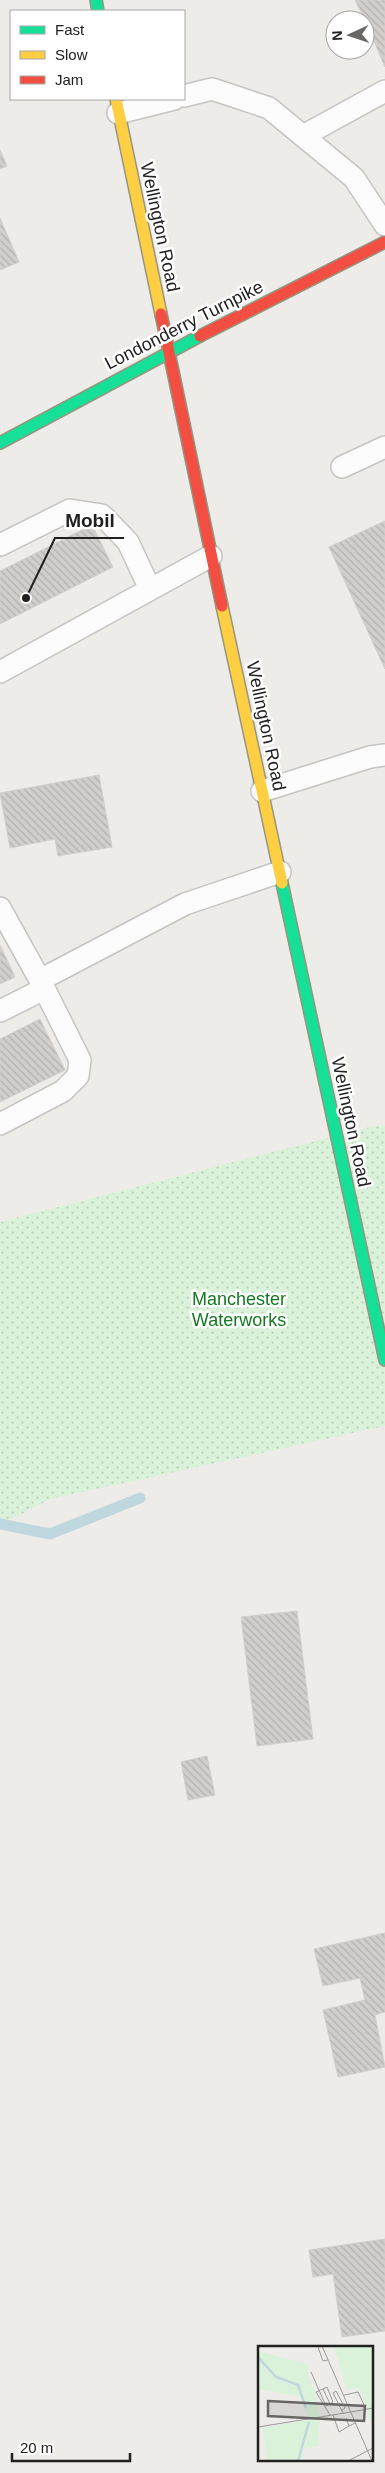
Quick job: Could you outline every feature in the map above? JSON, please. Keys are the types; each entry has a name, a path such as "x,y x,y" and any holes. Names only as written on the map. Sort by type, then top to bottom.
{"main road":[{"name":"Wellington Road","path":"117,106 211,556 385,1360"},
{"name":"Londonderry Turnpike","path":"0,443 168,352 385,242"}],"lane":[{"path":"185,96 212,89 269,108 354,178 385,225"},
{"path":"303,136 385,91"},
{"path":"117,106 166,100"},
{"path":"342,467 385,447"},
{"path":"0,545 70,510 102,514 128,542 150,589"},
{"path":"0,672 211,556"},
{"path":"262,791 370,757 385,755"},
{"path":"0,1011 42,984 185,904 280,872"},
{"path":"0,908 42,984 80,1060 78,1076 63,1091 0,1124"}],"green space":[{"name":"Manchester Waterworks","path":"374,1126 385,1126 385,1426 51,1499 0,1525 0,1222"}],"building":[{"path":"355,0 385,0 385,67 375,44 375,10 360,10"},
{"path":"0,150 7,166 0,169"},
{"path":"0,218 19,262 0,270"},
{"path":"385,521 385,669 329,547"},
{"path":"92,525 113,567 0,624 0,571"},
{"path":"99,775 112,847 58,856 55,839 10,848 0,793"},
{"path":"0,945 15,977 0,984"},
{"path":"40,1019 65,1070 0,1102 0,1039"},
{"path":"297,1611 313,1739 257,1746 241,1617"},
{"path":"207,1756 215,1795 188,1800 181,1762"},
{"path":"385,1933 385,2012 375,2015 385,2067 338,2077 323,2010 365,2000 360,1978 323,1986 314,1949"},
{"path":"385,2239 385,2331 342,2337 333,2274 313,2277 309,2250"}],"waterway":[{"path":"0,1524 50,1534 140,1498"}],"traffic: fast":[{"path":"96,0 98,10"},
{"path":"0,443 200,336"},
{"path":"282,883 385,1360"}],"traffic: slow":[{"path":"116,100 161,314"},
{"path":"222,606 282,883"}],"traffic: jam":[{"path":"200,336 385,242"},
{"path":"161,314 222,606"}],"place":[{"name":"Mobil","path":"26,598"}]}
